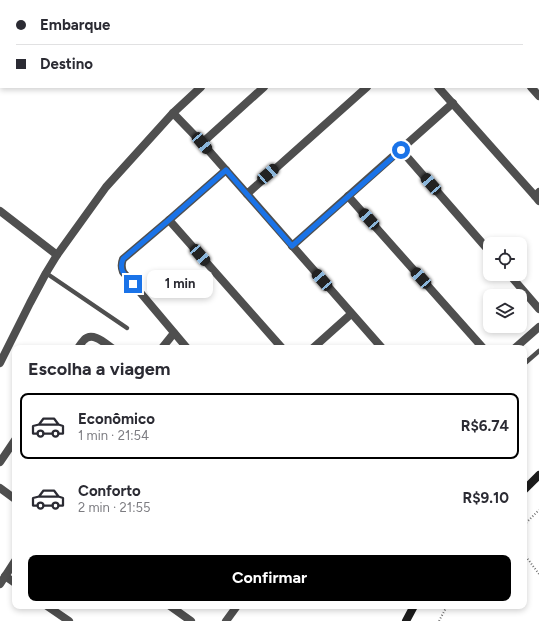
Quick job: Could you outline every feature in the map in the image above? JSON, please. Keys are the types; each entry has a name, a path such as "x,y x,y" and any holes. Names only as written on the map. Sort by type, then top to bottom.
{"main road":[{"path":"527,487 539,475"},
{"path":"406,621 412,609"}],"street":[{"path":"0,363 46,273 57,255 106,187 173,113 200,88"},
{"path":"202,143 263,88"},
{"path":"247,194 366,88"},
{"path":"439,88 538,196"},
{"path":"532,88 539,96"},
{"path":"292,246 453,103"},
{"path":"173,113 202,143 379,345"},
{"path":"401,150 483,244"},
{"path":"184,345 123,272 121,267 123,259 226,170"},
{"path":"348,196 480,345"},
{"path":"0,211 57,255"},
{"path":"169,220 279,345"},
{"path":"515,281 539,309"},
{"path":"316,345 352,314"},
{"path":"518,345 539,327"},
{"path":"164,345 174,333"},
{"path":"80,345 84,339 93,337 100,339 108,345"},
{"path":"0,462 12,444"},
{"path":"0,488 12,497"},
{"path":"0,584 12,566"},
{"path":"5,576 12,581"},
{"path":"51,609 69,621"},
{"path":"174,609 191,621"},
{"path":"226,621 234,609"}],"lane":[{"path":"46,273 127,328"},
{"path":"527,361 538,352"}],"path":[{"path":"527,522 539,510"},
{"path":"527,558 539,574"},
{"path":"438,621 445,609"}],"route":[{"path":"133,284 123,272 121,267 123,259 226,170 292,246 401,150"}]}
